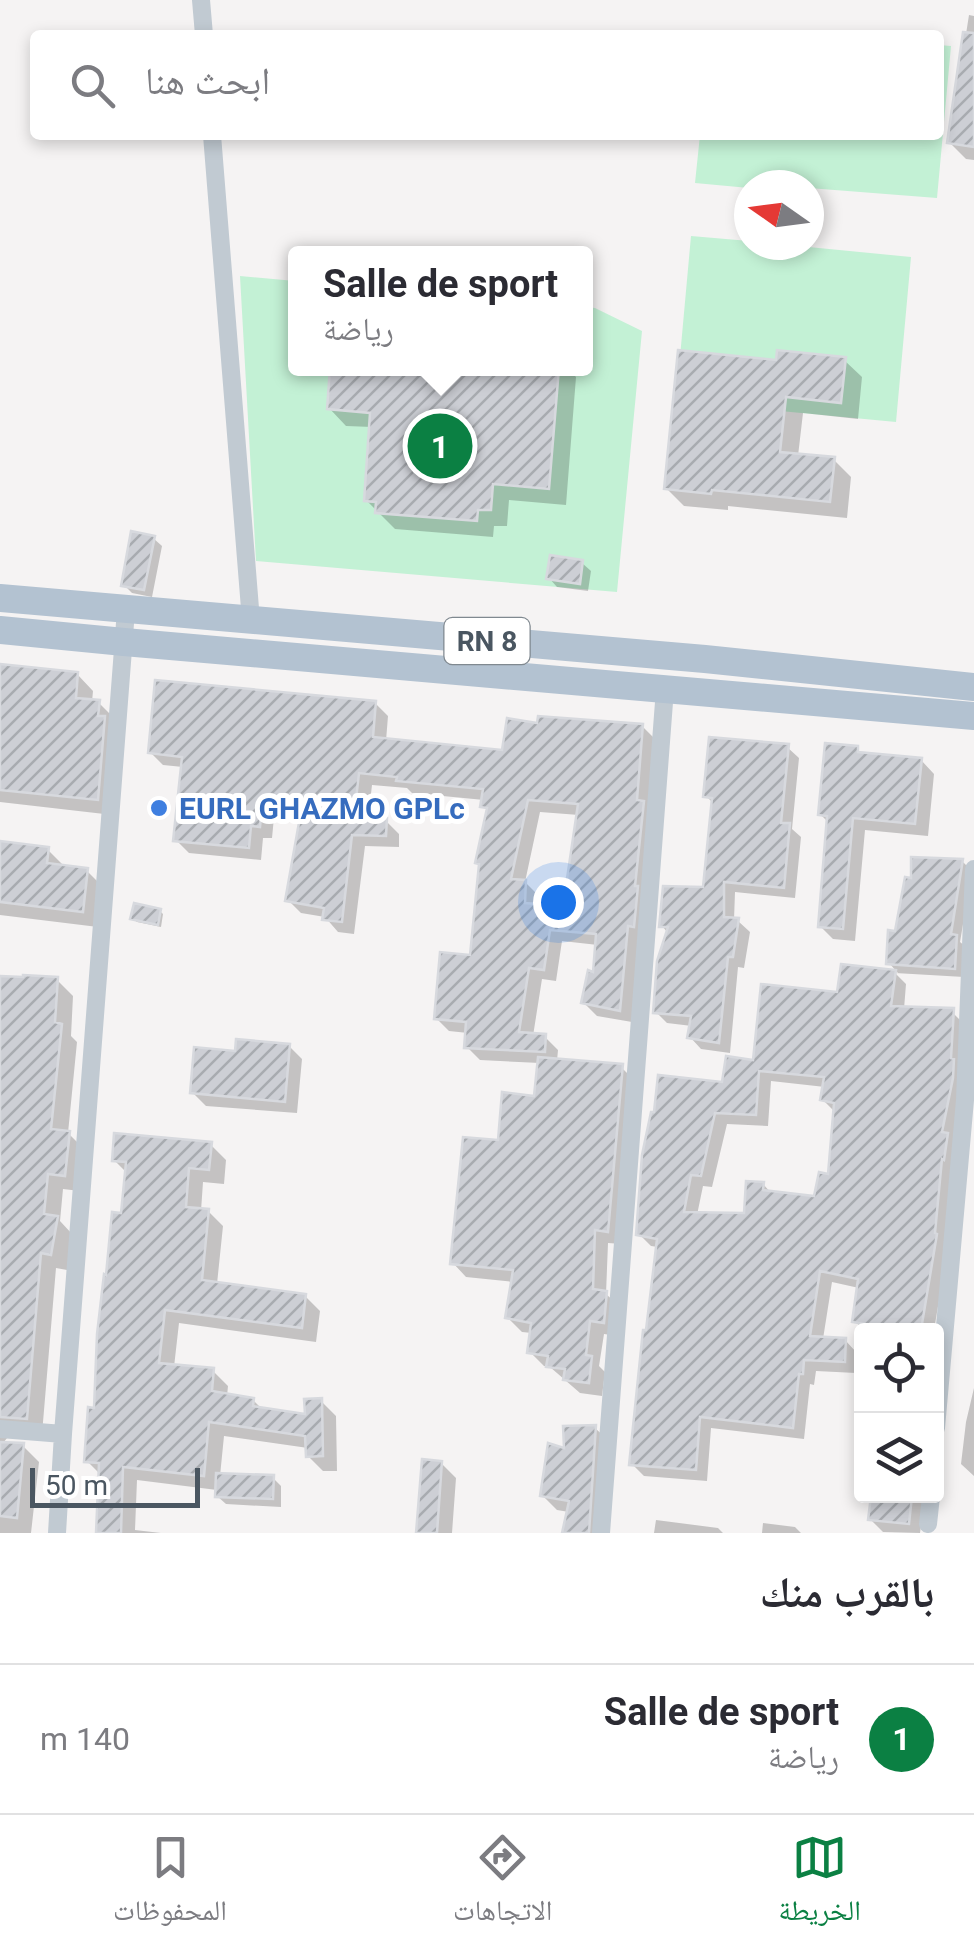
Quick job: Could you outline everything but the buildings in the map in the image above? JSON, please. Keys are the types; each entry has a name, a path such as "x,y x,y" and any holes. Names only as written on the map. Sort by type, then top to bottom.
{"main road":[{"name":"RN 8","path":"0,598 724,661 974,687"},
{"name":"RN 8","path":"0,630 974,716"}],"street":[{"path":"201,0 204,30"},
{"path":"212,140 251,621"},
{"path":"57,1533 126,610"},
{"path":"601,1533 665,690"},
{"path":"938,1413 970,1100 974,869"},
{"path":"0,1429 63,1434"},
{"path":"928,1524 930,1503"}],"green space":[{"path":"944,45 951,46 944,122"},
{"path":"699,140 942,140 937,198 824,189 824,170 734,170 734,187 695,183"},
{"path":"691,236 734,240 734,260 824,260 824,249 911,257 896,422 676,401"},
{"path":"240,276 288,280 288,376 593,376 593,308 642,331 617,592 256,561"}],"place":[{"name":"Salle de sport","path":"440,446"},
{"name":"EURL GHAZMO GPLc","path":"159,808"}]}
